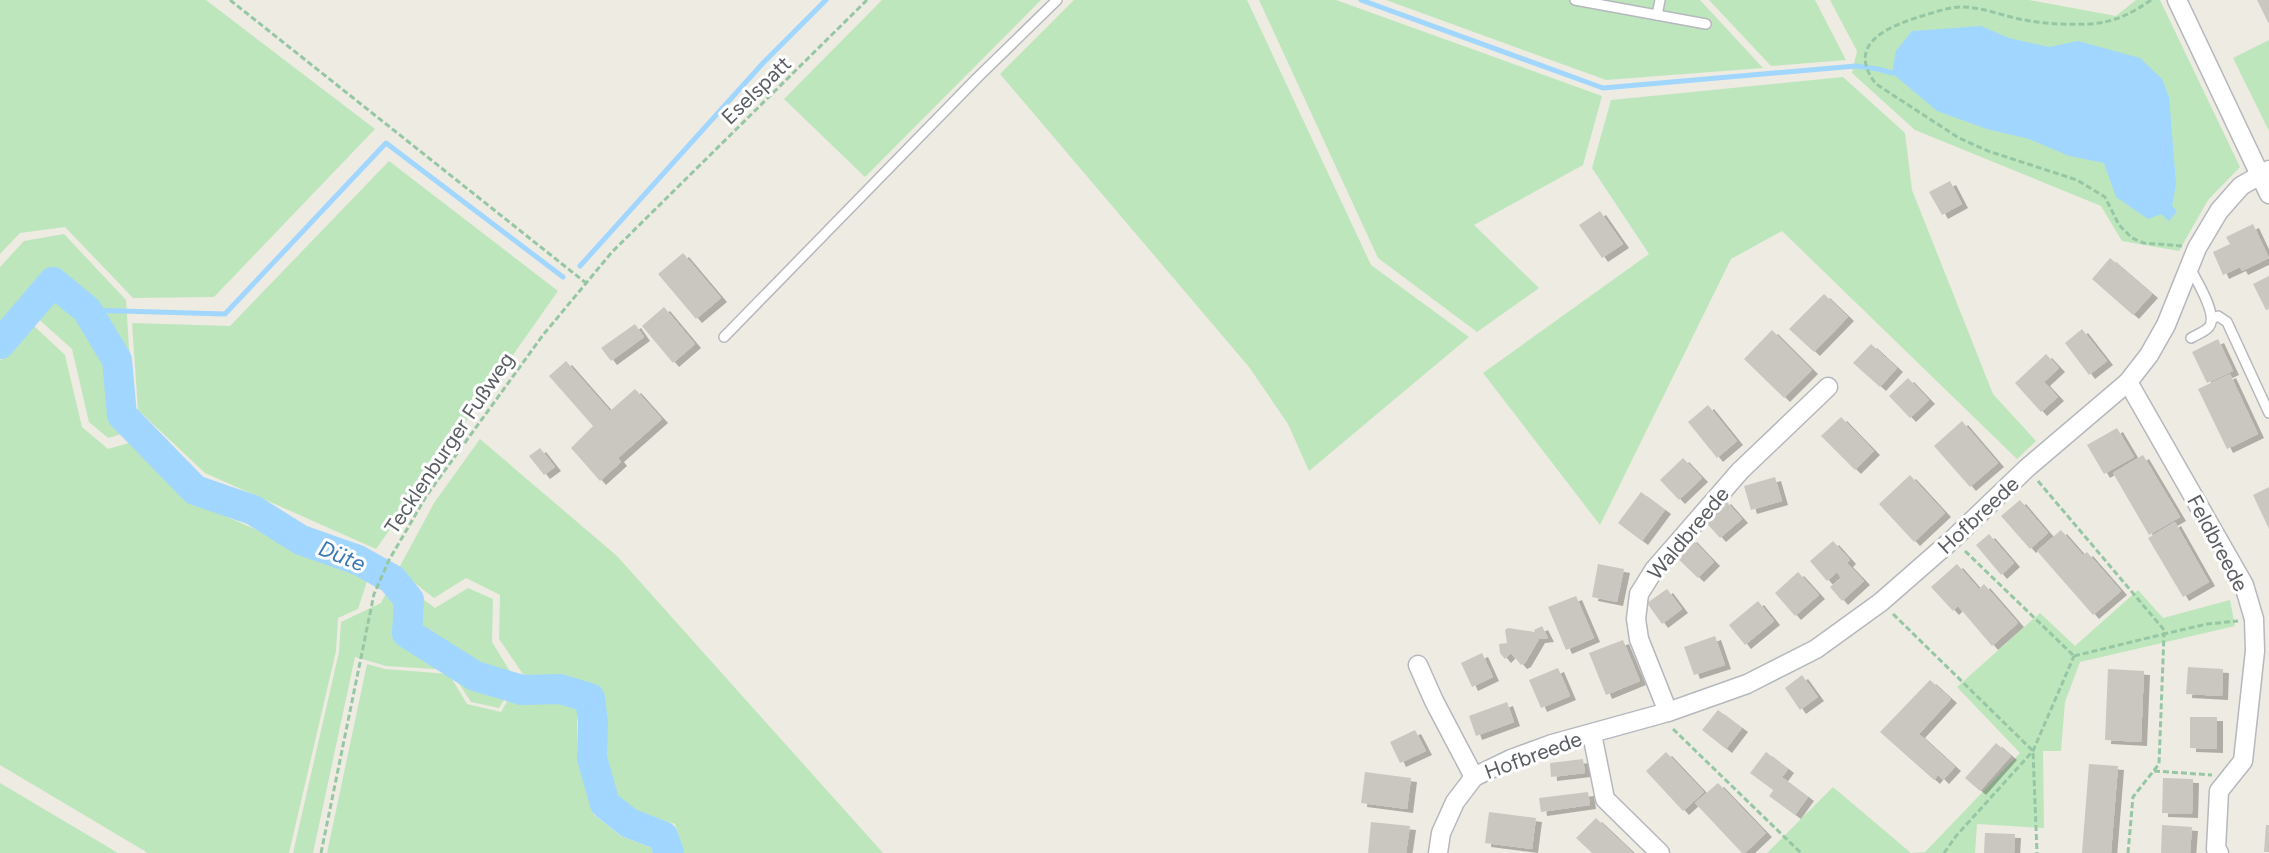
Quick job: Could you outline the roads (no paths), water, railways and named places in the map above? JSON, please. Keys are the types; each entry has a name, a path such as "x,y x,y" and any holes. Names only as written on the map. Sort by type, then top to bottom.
{"street":[{"path":"2177,0 2264,172 2269,194"},
{"name":"Hofbreede","path":"1438,853 1441,833 1455,802 1474,777 1511,759 1552,744 1668,712 1747,684 1816,649 1881,602 1953,539 2027,468 2128,382 2149,355 2166,325 2197,248 2226,203 2241,186 2264,172"},
{"name":"Feldbreede","path":"2128,382 2244,585 2254,619 2254,651 2243,761 2219,791 2216,849 2218,853"},
{"name":"Waldbreede","path":"1668,712 1639,639 1636,619 1639,594 1654,570 1740,471 1828,387"},
{"name":"Hofbreede","path":"1418,665 1474,777"},
{"name":"Hofbreede","path":"1592,734 1605,798 1660,853"}],"lane":[{"path":"724,338 931,125 1057,0"},
{"path":"1575,0 1706,24"},
{"path":"1658,15 1660,0"},
{"path":"2190,268 2212,313 2209,328 2191,338"},
{"path":"2212,319 2218,316 2227,322 2269,413"}],"water":[{"path":"1981,26 2009,38 2049,47 2078,41 2140,58 2162,79 2169,97 2176,184 2172,206 2177,211 2169,221 2161,214 2148,219 2116,197 2104,163 2069,156 2029,139 1987,129 1937,111 1892,73 1896,51 1912,31"}],"waterway":[{"path":"580,266 764,62 826,0"},
{"path":"1361,0 1603,88 1856,66 1892,73"},
{"path":"87,310 225,314 386,143 563,277"},
{"name":"Düte","path":"0,344 53,282 87,310 117,360 122,415 195,490 253,510 301,540 358,560 392,579 409,600 407,633 475,676 522,690 560,689 590,698 593,722 592,758 605,804 629,823 663,836 669,853"}]}
